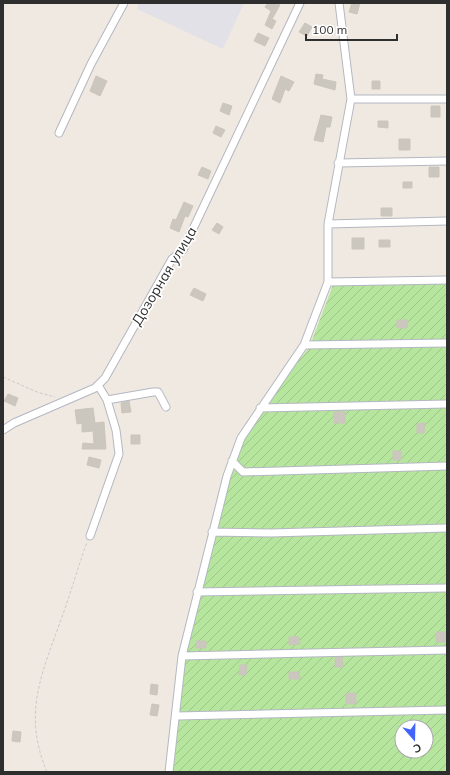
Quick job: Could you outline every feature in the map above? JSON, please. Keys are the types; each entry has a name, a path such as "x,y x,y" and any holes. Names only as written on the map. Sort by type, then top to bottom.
{"street":[{"path":"58,133 91,64 124,3"},
{"name":"Дозорная улица","path":"3,430 14,423 95,388 105,378 172,259 183,250 300,3"},
{"path":"169,772 182,656 212,532 232,461 241,438 304,345 328,282 328,224 338,163 351,99 339,3"},
{"path":"351,99 447,99"},
{"path":"338,163 447,161"},
{"path":"328,224 447,221"},
{"path":"328,282 447,280"},
{"path":"304,345 447,343"},
{"path":"90,536 119,454 116,430 107,400 98,385"},
{"path":"107,400 158,392 166,407"},
{"path":"260,408 447,404"},
{"path":"232,461 243,472 447,466"},
{"path":"212,532 271,533 447,528"},
{"path":"197,592 447,588"},
{"path":"182,656 447,650"},
{"path":"176,716 447,710"}],"path":[{"path":"3,377 37,392 55,397"},
{"path":"47,772 39,753 34,716 42,670 90,536"}],"shaded area":[{"path":"138,3 244,3 223,49 137,9"}],"green space":[{"path":"447,284 447,772 169,772 182,656 232,461 260,408 309,348 333,285"}],"building":[{"path":"268,3 280,5 272,19 276,21 272,29 265,25 271,11 265,7"},
{"path":"352,3 360,3 357,14 349,12"},
{"path":"305,23 312,27 307,36 299,32"},
{"path":"258,33 269,38 265,46 254,41"},
{"path":"316,74 323,75 322,79 336,82 335,90 314,84"},
{"path":"96,76 107,81 100,96 90,91"},
{"path":"281,76 294,82 289,91 285,89 280,103 272,99"},
{"path":"372,81 380,81 380,89 372,89"},
{"path":"223,103 232,106 229,115 220,111"},
{"path":"431,106 440,106 440,117 431,117"},
{"path":"321,115 332,117 330,127 326,127 323,142 314,140"},
{"path":"378,121 388,121 388,128 378,127"},
{"path":"216,126 225,130 221,137 213,133"},
{"path":"399,139 410,139 410,150 399,150"},
{"path":"202,167 211,171 208,179 198,175"},
{"path":"429,167 439,167 439,177 429,177"},
{"path":"403,182 412,182 412,188 403,188"},
{"path":"184,202 193,206 188,217 185,216 179,232 170,228 173,219 176,220"},
{"path":"381,208 392,208 392,216 381,216"},
{"path":"217,223 223,227 219,234 212,230"},
{"path":"352,238 364,238 364,249 352,249"},
{"path":"379,240 390,240 390,247 379,247"},
{"path":"194,288 206,294 203,301 190,295"},
{"path":"397,320 408,320 407,328 397,328"},
{"path":"8,394 18,398 15,406 4,401"},
{"path":"129,401 131,412 122,413 121,403"},
{"path":"93,408 95,423 104,422 106,449 82,449 83,443 94,444 93,431 82,432 82,423 77,424 75,410"},
{"path":"334,412 345,412 345,423 334,423"},
{"path":"425,423 424,433 417,433 417,424"},
{"path":"131,435 140,435 140,444 131,444"},
{"path":"393,451 401,451 401,460 393,460"},
{"path":"89,457 101,460 99,468 87,465"},
{"path":"436,632 446,632 446,642 436,642"},
{"path":"289,637 299,637 300,644 289,645"},
{"path":"196,641 206,641 206,648 196,648"},
{"path":"342,657 343,667 335,667 335,658"},
{"path":"240,665 247,665 246,675 239,675"},
{"path":"289,672 299,672 300,679 289,679"},
{"path":"151,684 158,685 157,695 150,694"},
{"path":"346,693 356,693 356,704 346,704"},
{"path":"152,704 159,705 157,716 150,715"},
{"path":"13,731 21,732 20,742 12,741"}]}
